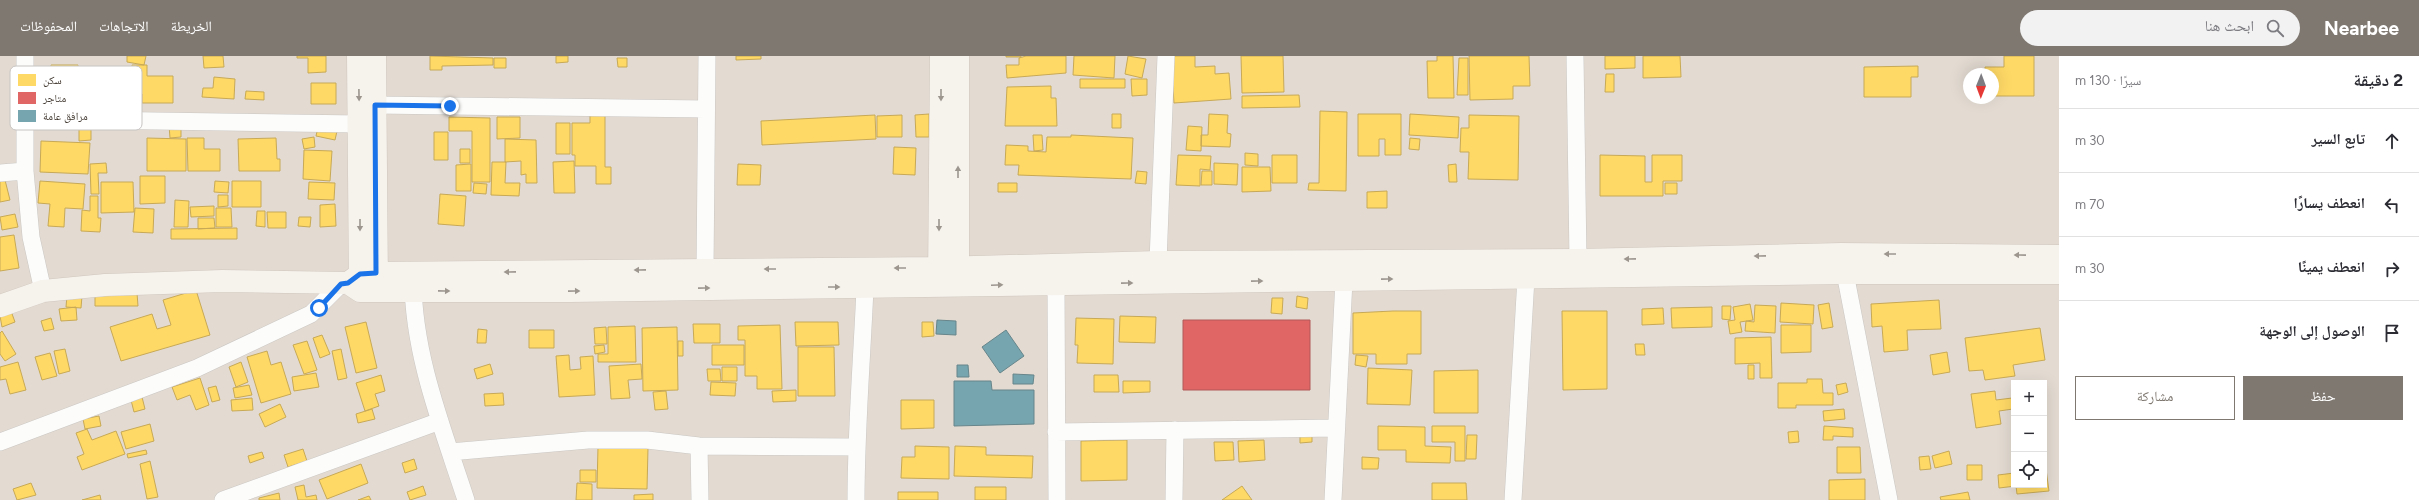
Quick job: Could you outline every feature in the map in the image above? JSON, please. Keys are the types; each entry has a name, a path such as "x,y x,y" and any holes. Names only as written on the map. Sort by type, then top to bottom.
{"street":[{"path":"358,56 360,283"},
{"path":"360,283 375,105 375,56"},
{"path":"705,269 707,56"},
{"path":"941,56 948,277"},
{"path":"948,277 958,56"},
{"path":"1158,262 1166,56"},
{"path":"1575,56 1578,260"},
{"path":"375,105 706,109"},
{"path":"142,121 359,124"},
{"path":"25,130 24,171 31,238 43,291"},
{"path":"0,173 24,171"},
{"path":"413,281 864,288 948,277 1158,262 1578,260 1841,254 2059,256"},
{"path":"0,306 43,291 136,283 222,281 360,283 705,269 948,277 1056,285 1845,273 2059,273"},
{"path":"1845,273 1890,500"},
{"path":"1513,500 1526,278"},
{"path":"1333,500 1344,280"},
{"path":"413,281 416,329 421,354 440,420 466,500"},
{"path":"0,442 197,368 311,314 360,283"},
{"path":"1056,285 1057,500"},
{"path":"856,500 856,447 862,372 864,288"},
{"path":"223,500 440,420"},
{"path":"1056,432 1336,428"},
{"path":"1174,500 1175,430"},
{"path":"450,452 588,440 647,440 699,446 856,447"},
{"path":"699,446 700,500"}],"shaded area":[{"path":"0,56 2059,56 2059,500 0,500"}],"building: سكن":[{"path":"127,56 146,56 144,65 127,62"},
{"path":"203,56 223,56 224,67 204,68"},
{"path":"297,56 326,56 326,72 308,73 308,58 297,58"},
{"path":"430,56 493,58 493,65 442,66 442,70 430,70"},
{"path":"556,56 568,56 568,62 556,63"},
{"path":"736,56 761,56 761,59 736,60"},
{"path":"1021,56 1021,57 1006,57"},
{"path":"1026,56 1066,56 1066,73 1007,78 1006,65 1019,65 1019,58"},
{"path":"1074,56 1115,56 1114,78 1073,75"},
{"path":"1128,56 1146,59 1142,78 1125,74"},
{"path":"1171,56 1195,56 1195,67 1215,66 1215,74 1229,73 1231,99 1174,103"},
{"path":"1241,56 1283,56 1284,92 1242,93"},
{"path":"1437,56 1453,56 1454,98 1428,98 1427,61 1437,61"},
{"path":"1469,56 1529,56 1530,86 1513,86 1513,99 1470,100"},
{"path":"1605,56 1635,56 1635,68 1605,69"},
{"path":"1643,56 1680,56 1681,77 1643,78"},
{"path":"2004,56 2034,56 2034,96 1999,96 1999,68 1985,67 2004,67"},
{"path":"494,58 506,58 506,68 494,68"},
{"path":"617,58 627,58 627,67 618,67"},
{"path":"1459,58 1468,58 1468,95 1457,95"},
{"path":"51,65 78,65 78,66"},
{"path":"147,65 147,76 173,76 173,103 142,103 142,66 132,66"},
{"path":"1918,66 1918,77 1911,77 1911,97 1864,97 1864,67"},
{"path":"1606,74 1614,74 1614,92 1605,92"},
{"path":"214,77 235,79 234,99 202,97 203,88 213,88"},
{"path":"1080,79 1125,79 1125,88 1080,88"},
{"path":"1131,79 1147,79 1147,95 1132,96"},
{"path":"311,83 336,83 336,104 311,104"},
{"path":"1051,86 1051,98 1056,98 1057,126 1005,126 1007,87"},
{"path":"246,91 264,92 264,100 245,99"},
{"path":"1299,95 1300,107 1242,108 1242,96"},
{"path":"1320,111 1347,112 1346,191 1308,190 1309,183 1319,183"},
{"path":"590,114 605,115 605,167 611,167 611,184 596,184 596,166 575,166 575,155 572,155 572,123 590,123"},
{"path":"929,114 929,137 916,137 915,115"},
{"path":"1112,114 1121,114 1121,128 1112,128"},
{"path":"1209,114 1228,115 1227,133 1231,134 1230,147 1201,146 1201,135 1208,135"},
{"path":"1358,114 1401,114 1401,155 1385,155 1385,139 1379,139 1379,156 1358,156"},
{"path":"1410,114 1459,117 1458,138 1409,135"},
{"path":"875,115 876,139 762,145 761,121"},
{"path":"902,115 902,137 877,137 877,116"},
{"path":"1469,115 1519,116 1518,180 1468,179 1469,152 1460,152 1461,128 1469,128"},
{"path":"449,117 490,118 490,182 472,182 472,131 449,131"},
{"path":"497,117 520,117 520,138 497,139"},
{"path":"556,123 570,123 570,154 556,154"},
{"path":"181,124 181,137 170,138 169,125"},
{"path":"1188,126 1202,127 1201,151 1186,150"},
{"path":"318,127 337,131 335,140 316,136"},
{"path":"79,130 91,130 91,140 79,141"},
{"path":"434,132 448,132 448,160 434,160"},
{"path":"1033,135 1042,135 1043,150 1034,151"},
{"path":"1071,135 1133,138 1131,179 1018,175 1019,165 1005,165 1006,145 1028,146 1028,151 1046,152 1047,137 1071,137"},
{"path":"314,137 315,147 304,149 302,139"},
{"path":"147,138 186,139 186,171 147,171"},
{"path":"187,138 204,138 204,149 220,149 220,171 188,171"},
{"path":"276,138 277,159 280,159 280,171 239,171 238,139"},
{"path":"1410,138 1420,139 1419,150 1409,149"},
{"path":"505,139 536,140 537,183 526,183 526,174 521,175 521,161 505,162"},
{"path":"41,141 90,143 88,174 40,172"},
{"path":"894,147 916,148 915,175 893,174"},
{"path":"460,149 470,149 470,163 460,163"},
{"path":"304,150 332,151 330,181 303,179"},
{"path":"1245,153 1258,154 1258,166 1245,165"},
{"path":"1178,155 1211,156 1210,170 1200,169 1200,186 1176,185"},
{"path":"1272,155 1297,155 1297,183 1272,183"},
{"path":"1600,155 1645,156 1645,182 1652,182 1652,155 1682,155 1682,181 1663,181 1663,196 1600,196"},
{"path":"574,161 575,193 554,193 553,162"},
{"path":"492,162 506,162 505,183 520,183 519,196 491,195"},
{"path":"106,163 107,173 98,173 99,194 91,194 90,164"},
{"path":"1214,163 1238,164 1237,185 1214,184"},
{"path":"471,164 471,191 456,191 456,165"},
{"path":"738,164 761,165 760,185 737,185"},
{"path":"1456,164 1457,182 1449,182 1448,165"},
{"path":"1242,167 1270,167 1271,191 1242,192"},
{"path":"1137,171 1147,172 1146,184 1135,183"},
{"path":"1202,171 1212,171 1212,185 1201,185"},
{"path":"140,176 165,176 165,203 140,204"},
{"path":"5,180 10,200 0,202 0,181"},
{"path":"40,181 85,184 83,209 65,208 64,227 48,226 50,204 38,203"},
{"path":"215,181 229,182 228,193 214,192"},
{"path":"232,181 261,181 261,207 232,207"},
{"path":"101,182 133,182 134,212 101,213"},
{"path":"309,182 335,183 334,200 308,199"},
{"path":"474,183 487,184 486,194 473,193"},
{"path":"998,183 1017,183 1017,192 998,192"},
{"path":"1665,183 1677,183 1677,194 1665,194"},
{"path":"1387,191 1387,208 1367,208 1367,192"},
{"path":"440,194 466,196 464,226 438,224"},
{"path":"218,195 228,195 228,206 218,207"},
{"path":"90,196 98,196 98,218 101,218 100,232 81,231 82,210 90,211"},
{"path":"175,200 189,201 188,227 174,227"},
{"path":"335,204 336,226 320,227 320,205"},
{"path":"214,206 214,216 191,217 190,207"},
{"path":"135,208 154,209 153,233 133,232"},
{"path":"216,208 231,208 232,227 216,227"},
{"path":"257,211 265,211 265,227 256,226"},
{"path":"267,212 286,212 286,228 268,228"},
{"path":"15,214 18,227 2,230 0,217"},
{"path":"299,217 311,217 310,227 298,226"},
{"path":"198,218 214,218 215,228 198,229"},
{"path":"237,228 237,239 171,239 171,229"},
{"path":"14,235 19,268 0,271 0,237"},
{"path":"196,290 210,335 121,361 110,327 152,314 157,329 171,325 163,300"},
{"path":"137,293 138,306 95,306 95,294"},
{"path":"67,295 82,296 81,308 66,307"},
{"path":"1297,296 1308,298 1307,309 1296,307"},
{"path":"1272,298 1283,298 1282,314 1271,313"},
{"path":"1939,300 1941,329 1907,330 1908,350 1884,352 1882,326 1872,327 1871,304"},
{"path":"1781,303 1814,305 1813,324 1780,322"},
{"path":"1829,303 1833,327 1822,329 1818,305"},
{"path":"1750,304 1753,320 1740,322 1742,332 1730,334 1728,321 1735,320 1733,307"},
{"path":"1755,305 1776,306 1775,333 1745,331 1746,321 1754,322"},
{"path":"1722,306 1731,306 1730,320 1722,319"},
{"path":"76,307 77,320 61,321 59,309"},
{"path":"1712,307 1712,327 1672,328 1671,308"},
{"path":"1663,308 1664,324 1642,325 1642,309"},
{"path":"11,311 15,322 2,327 0,316"},
{"path":"1421,311 1421,354 1407,354 1407,364 1376,364 1376,354 1353,354 1353,313"},
{"path":"1562,311 1607,311 1607,389 1563,390"},
{"path":"1120,316 1156,317 1155,343 1119,342"},
{"path":"51,318 54,329 44,331 41,321"},
{"path":"1076,318 1114,319 1113,364 1077,363 1078,345 1075,345"},
{"path":"366,322 377,368 356,373 345,327"},
{"path":"795,322 838,322 839,345 796,346"},
{"path":"922,322 933,322 934,336 922,337"},
{"path":"693,324 720,324 720,343 694,343"},
{"path":"780,325 782,389 757,389 757,376 745,376 745,340 738,340 738,326"},
{"path":"1781,325 1811,325 1811,352 1781,353"},
{"path":"635,326 636,362 598,362 598,354 608,354 608,327"},
{"path":"606,327 607,344 595,344 594,328"},
{"path":"677,327 678,390 643,391 642,328"},
{"path":"2040,328 2045,360 2013,365 2015,376 1985,380 1983,370 1969,371 1965,338"},
{"path":"478,329 487,330 486,343 477,343"},
{"path":"529,330 554,330 554,348 529,348"},
{"path":"2,331 16,354 5,361 0,354 0,333"},
{"path":"322,335 330,354 320,358 313,338"},
{"path":"1771,337 1772,378 1760,378 1760,363 1735,364 1735,338"},
{"path":"307,341 317,370 304,374 293,345"},
{"path":"678,341 683,341 683,356 678,356"},
{"path":"1635,344 1644,344 1645,355 1636,355"},
{"path":"604,345 605,352 595,354 594,346"},
{"path":"712,345 744,345 744,365 712,365"},
{"path":"798,347 834,347 835,396 798,396"},
{"path":"65,349 70,371 59,374 54,351"},
{"path":"341,349 347,378 338,380 332,351"},
{"path":"267,351 271,365 281,362 291,394 261,403 247,357"},
{"path":"1947,352 1950,372 1933,375 1930,355"},
{"path":"50,353 57,376 42,380 35,357"},
{"path":"569,355 570,370 581,369 580,357 593,356 595,395 559,397 556,356"},
{"path":"1356,355 1368,356 1366,367 1355,365"},
{"path":"18,362 26,390 10,394 6,379 0,380 0,367"},
{"path":"241,362 248,382 236,387 229,367"},
{"path":"490,364 493,374 477,379 474,369"},
{"path":"641,364 642,379 628,380 630,398 611,399 609,366"},
{"path":"1748,365 1754,365 1754,379 1748,379"},
{"path":"722,367 737,367 737,381 722,381"},
{"path":"1368,368 1412,370 1410,405 1367,404"},
{"path":"707,369 720,369 721,381 708,381"},
{"path":"1478,370 1478,413 1434,413 1434,371"},
{"path":"316,373 319,387 294,391 292,377"},
{"path":"381,375 385,391 375,394 379,406 365,411 356,383"},
{"path":"1094,375 1118,375 1119,392 1094,392"},
{"path":"200,378 209,405 196,410 190,395 177,400 172,387"},
{"path":"1807,379 1822,379 1823,393 1833,393 1833,405 1796,405 1796,408 1778,408 1778,383 1807,383"},
{"path":"1123,381 1150,381 1150,392 1123,393"},
{"path":"711,382 736,383 735,396 710,395"},
{"path":"1846,383 1848,392 1838,395 1836,385"},
{"path":"249,385 252,395 235,398 233,388"},
{"path":"216,386 220,400 212,402 208,388"},
{"path":"796,390 796,401 773,402 772,391"},
{"path":"666,391 668,409 655,410 653,392"},
{"path":"1995,391 1996,400 2011,398 2011,409 1999,411 2001,424 1976,428 1971,394"},
{"path":"503,393 504,405 485,406 484,394"},
{"path":"142,397 145,409 134,412 131,400"},
{"path":"252,398 253,410 232,411 231,400"},
{"path":"901,400 934,400 934,428 901,429"},
{"path":"280,404 286,417 265,427 259,414"},
{"path":"372,409 375,419 358,423 356,414"},
{"path":"1844,409 1845,419 1824,421 1823,411"},
{"path":"99,416 101,426 85,429 83,419"},
{"path":"150,424 154,441 126,449 121,432"},
{"path":"1378,426 1425,427 1425,446 1451,447 1450,463 1406,462 1406,450 1378,450"},
{"path":"1432,426 1465,426 1465,461 1455,461 1455,442 1432,442"},
{"path":"1824,426 1853,428 1853,437 1833,436 1833,440 1823,440"},
{"path":"1300,427 1312,427 1312,442 1300,443"},
{"path":"87,429 92,440 116,431 125,454 82,470 77,457 84,454 76,433"},
{"path":"1798,431 1799,442 1789,443 1788,432"},
{"path":"1467,435 1477,435 1476,459 1466,459"},
{"path":"1127,440 1127,480 1081,481 1081,441"},
{"path":"1264,440 1265,460 1239,462 1238,441"},
{"path":"1214,442 1233,442 1234,460 1215,461"},
{"path":"915,446 949,447 949,479 901,478 902,457 915,457"},
{"path":"955,446 986,447 986,455 1033,456 1032,478 954,476"},
{"path":"598,447 648,448 647,489 597,488"},
{"path":"1837,447 1860,447 1861,473 1837,473"},
{"path":"303,449 307,461 288,467 284,455"},
{"path":"146,450 147,454 128,458 127,454"},
{"path":"1949,451 1952,464 1935,468 1932,456"},
{"path":"262,452 264,458 250,463 248,456"},
{"path":"1929,456 1931,469 1920,470 1919,457"},
{"path":"1362,457 1379,458 1378,469 1362,469"},
{"path":"414,459 417,469 405,473 402,463"},
{"path":"150,461 158,497 147,499 140,464"},
{"path":"361,464 368,483 327,499 319,480"},
{"path":"1967,465 1982,465 1982,480 1967,480"},
{"path":"580,470 596,470 596,482 580,482"},
{"path":"2011,473 2011,487 1999,488 1998,475"},
{"path":"2047,476 2049,491 2017,494 2016,488 2047,488"},
{"path":"1865,479 1865,500 1829,500 1829,480"},
{"path":"31,483 36,495 17,500 13,489"},
{"path":"577,483 592,484 592,500 576,500"},
{"path":"1432,483 1466,483 1467,500 1432,500"},
{"path":"304,485 306,497 316,495 317,500 298,500 295,487"},
{"path":"423,486 426,495 410,500 407,492"},
{"path":"1242,486 1252,500 1222,500"},
{"path":"975,487 1006,487 1006,500 975,500"},
{"path":"898,492 938,492 938,500 898,500"},
{"path":"1968,492 1970,500 1941,500 1940,497"},
{"path":"279,493 280,500 259,500 259,498"},
{"path":"653,494 653,500 634,500 634,495"},
{"path":"100,495 101,500 82,500"},
{"path":"369,496 371,500 358,500"}],"building: متاجر":[{"path":"1183,320 1310,320 1310,390 1183,390"}],"building: مرافق عامة":[{"path":"937,320 956,321 956,335 936,334"},
{"path":"1006,330 1024,356 1000,373 982,347"},
{"path":"957,365 968,365 969,377 957,377"},
{"path":"1013,374 1034,375 1033,384 1013,384"},
{"path":"954,381 991,381 992,390 1034,390 1034,424 954,426"}],"route":[{"path":"319,308 341,284 348,283 360,274 376,273 375,105 450,106"}]}
